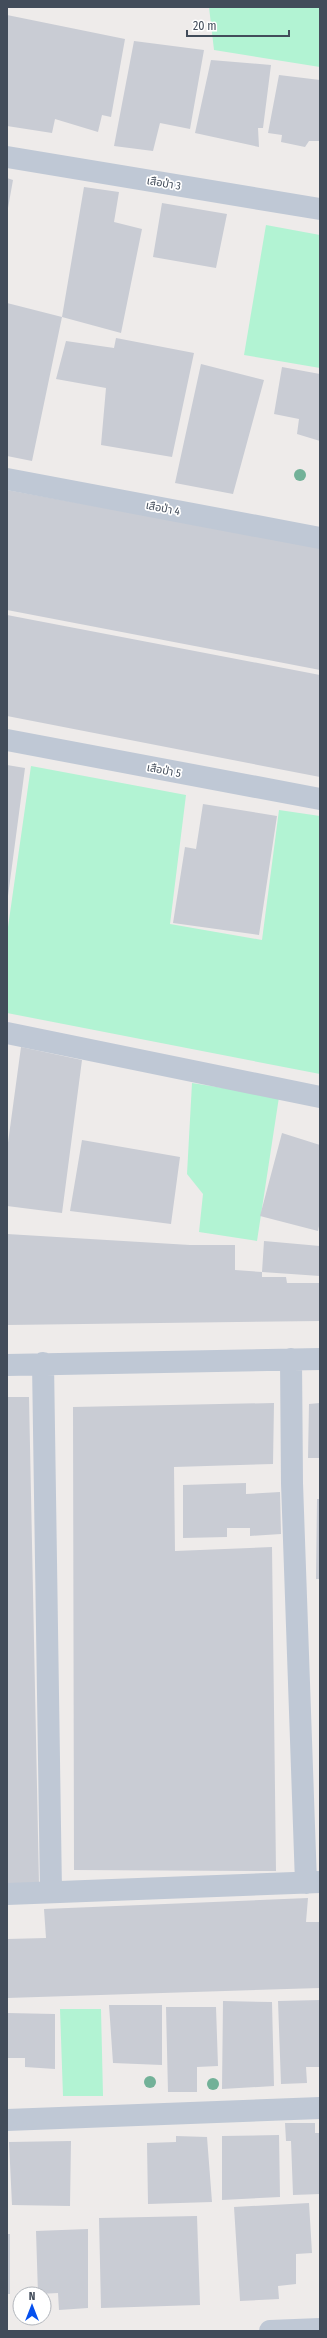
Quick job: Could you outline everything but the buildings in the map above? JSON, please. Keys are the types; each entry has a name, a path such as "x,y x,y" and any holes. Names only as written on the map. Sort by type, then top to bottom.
{"street":[{"name":"เสือป่า 3","path":"7,156 320,209"},
{"name":"เสือป่า 4","path":"7,479 320,538"},
{"name":"เสือป่า 5","path":"7,740 320,799"},
{"path":"7,1033 320,1097"},
{"path":"7,1894 313,1882 292,1483 291,1359"},
{"path":"7,1365 43,1363 320,1359"},
{"path":"43,1363 51,1892"},
{"path":"7,2120 320,2108"},
{"path":"270,2331 320,2329"}],"green space":[{"path":"209,7 320,7 320,67 214,50"},
{"path":"266,225 320,235 320,368 244,355"},
{"path":"31,766 186,795 170,924 262,940 279,810 320,816 320,1074 7,1013 7,934"},
{"path":"192,1083 279,1097 257,1241 199,1232 203,1194 187,1174"},
{"path":"60,2009 101,2009 103,2096 63,2096"}]}
